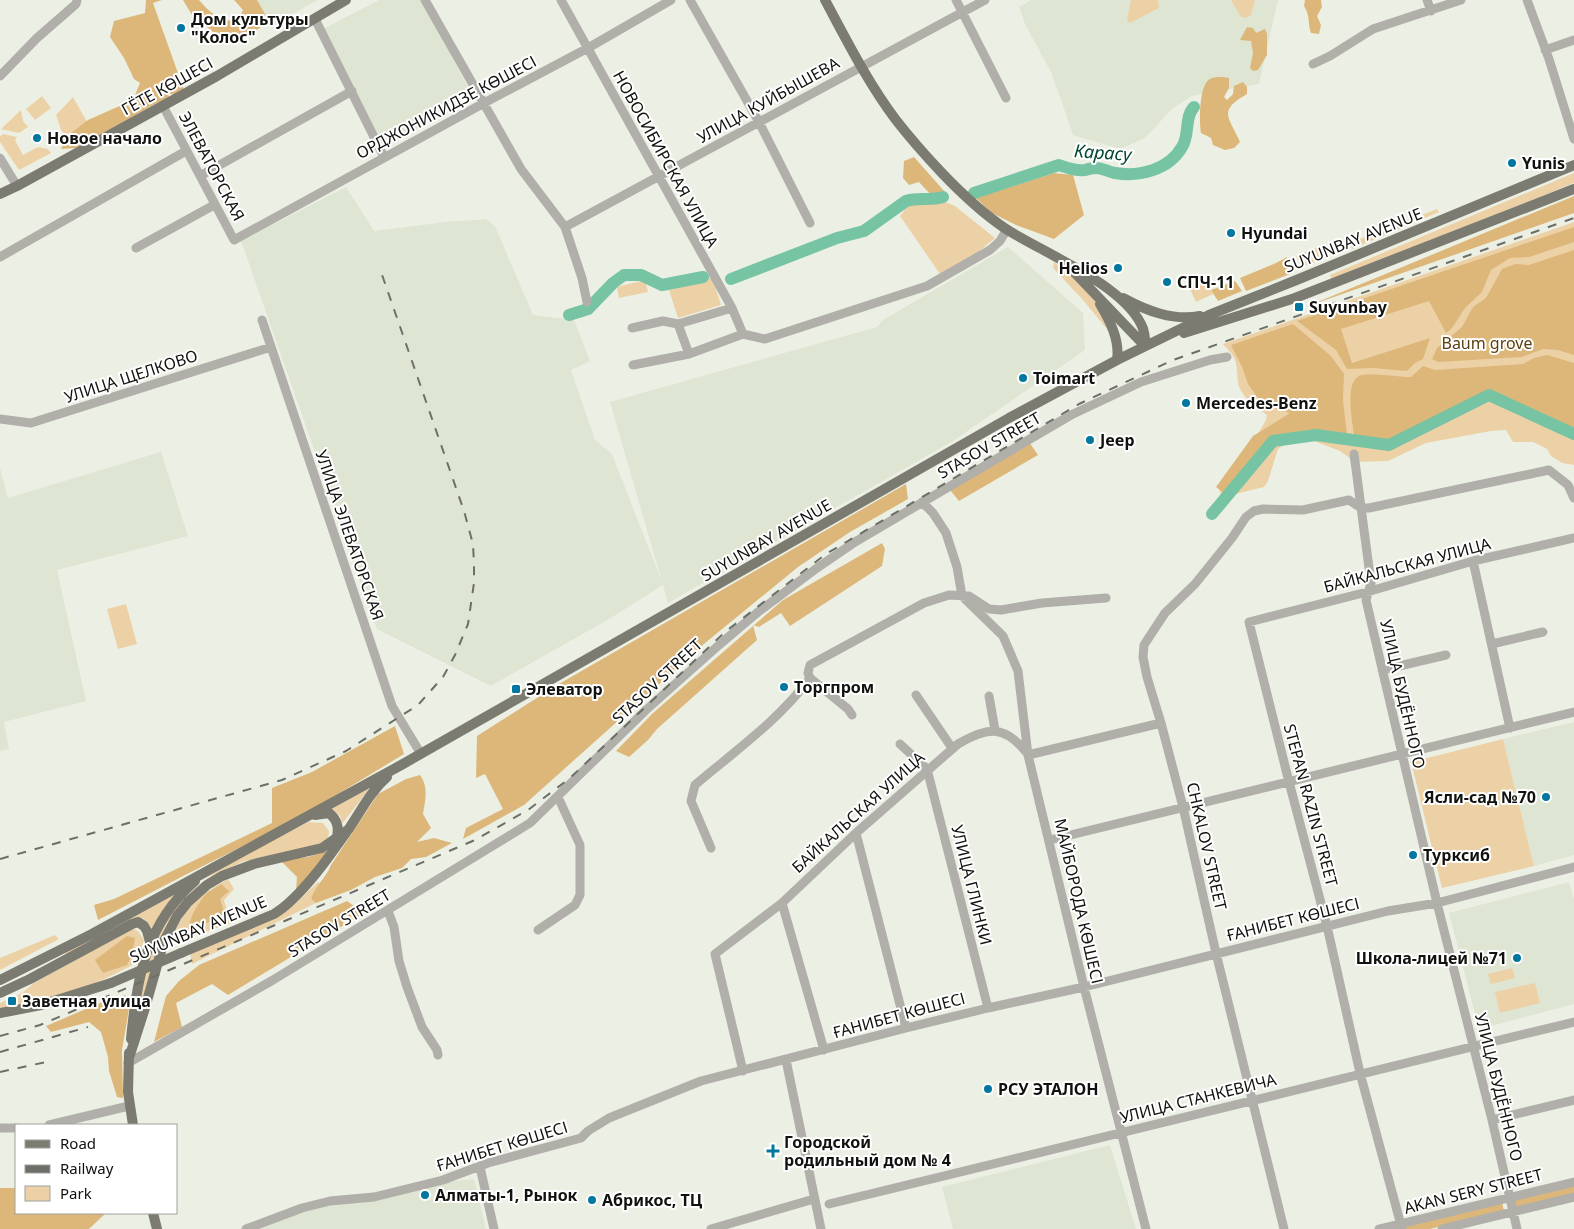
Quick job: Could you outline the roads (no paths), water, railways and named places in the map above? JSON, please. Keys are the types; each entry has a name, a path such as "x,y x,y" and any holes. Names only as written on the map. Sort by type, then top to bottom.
{"main road":[{"name":"ГЁТЕ КӨШЕСІ","path":"0,194 163,106 346,0"},
{"path":"825,0 861,66 896,121 927,157 975,206 1007,229 1132,303 1165,316 1182,318 1209,315"},
{"name":"SUYUNBAY AVENUE","path":"0,980 92,934 404,764 1009,418 1117,360 1209,315 1574,165"},
{"name":"SUYUNBAY AVENUE","path":"1145,346 1296,298 1574,189"},
{"path":"1063,262 1087,284 1145,346"},
{"path":"1087,284 1105,314 1117,342 1117,360"},
{"path":"1110,290 1129,308 1141,324 1145,336 1145,346"},
{"name":"SUYUNBAY AVENUE","path":"0,1013 41,1005 110,983 274,914 284,908 307,884 349,829 374,790 404,764"},
{"path":"307,817 322,813 332,816 338,826 336,839 330,853"},
{"path":"128,1061 159,955 173,923 194,896 214,880 232,871 260,862 328,846 349,829"},
{"path":"133,1124 128,1061 134,1004 144,958 164,915 195,882 217,866"},
{"name":"SUYUNBAY AVENUE","path":"0,993 61,963 132,924 138,922 147,931 150,942"},
{"path":"55,952 60,954 61,963"},
{"path":"153,1214 157,1229"}],"street":[{"path":"0,76 37,38 76,4 77,0"},
{"path":"425,0 521,169 565,227 582,278 587,302"},
{"name":"НОВОСИБИРСКАЯ УЛИЦА","path":"561,0 732,308 742,334"},
{"name":"ОРДЖОНИКИДЗЕ КӨШЕСІ","path":"234,240 588,48 671,0"},
{"path":"690,0 758,122 810,223"},
{"path":"956,0 1006,98"},
{"name":"УЛИЦА КУЙБЫШЕВА","path":"565,227 985,0"},
{"path":"1427,0 1431,11"},
{"path":"1313,64 1330,56 1373,29 1461,0"},
{"path":"1527,0 1546,50 1574,139"},
{"path":"315,19 384,157"},
{"path":"1546,50 1574,40"},
{"path":"200,176 352,91"},
{"name":"ЭЛЕВАТОРСКАЯ","path":"163,106 234,240"},
{"path":"0,257 186,151"},
{"path":"0,158 17,186"},
{"path":"136,248 214,205"},
{"path":"633,365 689,354 742,334 765,339 927,286 990,250 1000,241 1007,229"},
{"path":"632,328 662,321 678,324 732,308"},
{"name":"УЛИЦА ЭЛЕВАТОРСКАЯ","path":"262,320 392,706 421,754"},
{"path":"678,324 689,354"},
{"name":"УЛИЦА ЩЕЛКОВО","path":"0,419 30,423 271,347"},
{"name":"STASOV STREET","path":"128,1061 273,980 530,823 646,710 718,645 817,568 922,502 1098,401 1160,375 1210,360 1227,358"},
{"name":"УЛИЦА БУДЁННОГО","path":"1354,454 1371,582 1366,600 1437,903 1518,1229"},
{"path":"1361,508 1386,506 1549,470 1568,485 1574,498"},
{"name":"CHKALOV STREET","path":"1284,1229 1254,1100 1216,953 1183,807 1147,677 1143,657 1144,645 1165,613 1195,584 1232,538 1246,517 1263,509 1303,510 1349,500 1361,508"},
{"path":"922,502 933,513 946,534 957,567 962,596"},
{"name":"БАЙКАЛЬСКАЯ УЛИЦА","path":"1249,622 1367,592 1473,561 1574,538"},
{"path":"1473,561 1510,728"},
{"path":"852,715 848,709 810,678 808,673 810,665 924,602 949,595 969,596 989,609 1001,610 1042,603 1106,598"},
{"name":"МАЙБОРОДА КӨШЕСІ","path":"962,596 1003,636 1018,671 1028,755 1120,1133 1146,1229"},
{"name":"STEPAN RAZIN STREET","path":"1249,622 1327,926 1360,1073 1401,1226"},
{"path":"1492,644 1543,632"},
{"path":"1382,670 1446,654"},
{"path":"711,848 691,801 695,785 780,714 810,678"},
{"path":"916,695 952,748"},
{"path":"989,696 995,730 1019,743 1028,755 1161,723"},
{"path":"1050,840 1574,712"},
{"name":"БАЙКАЛЬСКАЯ УЛИЦА","path":"743,1071 715,954 782,903 856,833 952,748 974,735 995,730"},
{"path":"900,744 927,769"},
{"name":"УЛИЦА ГЛИНКИ","path":"927,769 988,1008"},
{"path":"538,930 575,904 580,895 580,845 558,797"},
{"path":"856,833 906,1028"},
{"name":"ҒАНИБЕТ КӨШЕСІ","path":"246,1229 302,1208 330,1201 374,1197 442,1180 480,1167 488,1162 581,1138 609,1118 701,1081 906,1028 1084,987 1388,911 1437,903 1574,867"},
{"path":"782,903 824,1050"},
{"path":"388,910 394,927 399,961 407,987 422,1027 437,1050 438,1055"},
{"name":"УЛИЦА СТАНКЕВИЧА","path":"829,1204 1574,1022"},
{"path":"786,1060 814,1199 822,1229"},
{"path":"1492,1120 1574,1100"},
{"path":"53,1124 130,1106"},
{"path":"0,1128 15,1128"},
{"path":"480,1167 494,1229"},
{"name":"AKAN SERY STREET","path":"1379,1229 1401,1226 1574,1182"},
{"name":"AKAN SERY STREET","path":"1442,1229 1574,1197"},
{"path":"712,1229 814,1199"}],"waterway":[{"name":"Карасу","path":"974,193 1059,165 1074,170 1098,168 1124,174 1143,173 1153,170 1169,161 1182,147 1186,137 1189,116 1194,107"},
{"name":"Карасу","path":"731,279 837,238 864,231 906,201 943,197"},
{"path":"569,315 588,309 613,283 624,275 641,275 662,285 703,277"},
{"path":"1212,514 1273,441 1316,435 1389,445 1489,395 1574,434"}],"railway":[{"path":"0,1036 40,1025 475,840 528,810 570,778 725,632 826,554 1079,404 1173,360 1574,218"},
{"path":"0,859 282,780 346,751 418,705 443,677 468,624 474,583 473,544 464,511 380,269"},
{"path":"0,1052 88,1027"},
{"path":"0,1072 46,1062"}],"place":[{"name":"Дом культуры \"Колос\"","path":"181,28"},
{"name":"Новое начало","path":"37,138"},
{"name":"Yunis","path":"1512,163"},
{"name":"Hyundai","path":"1231,233"},
{"name":"Helios","path":"1118,268"},
{"name":"СПЧ-11","path":"1167,282"},
{"name":"Suyunbay","path":"1299,307"},
{"name":"Toimart","path":"1023,378"},
{"name":"Mercedes-Benz","path":"1186,403"},
{"name":"Jeep","path":"1090,440"},
{"name":"Торгпром","path":"784,687"},
{"name":"Элеватор","path":"516,689"},
{"name":"Ясли-сад №70","path":"1546,797"},
{"name":"Турксиб","path":"1413,855"},
{"name":"Школа-лицей №71","path":"1517,958"},
{"name":"Заветная улица","path":"12,1001"},
{"name":"РСУ ЭТАЛОН","path":"988,1089"},
{"name":"Городской родильный дом № 4","path":"773,1151"},
{"name":"Алматы-1, Рынок","path":"425,1195"},
{"name":"Абрикос, ТЦ","path":"592,1200"}],"park label":[{"name":"Baum grove","path":"1487,343"}]}
